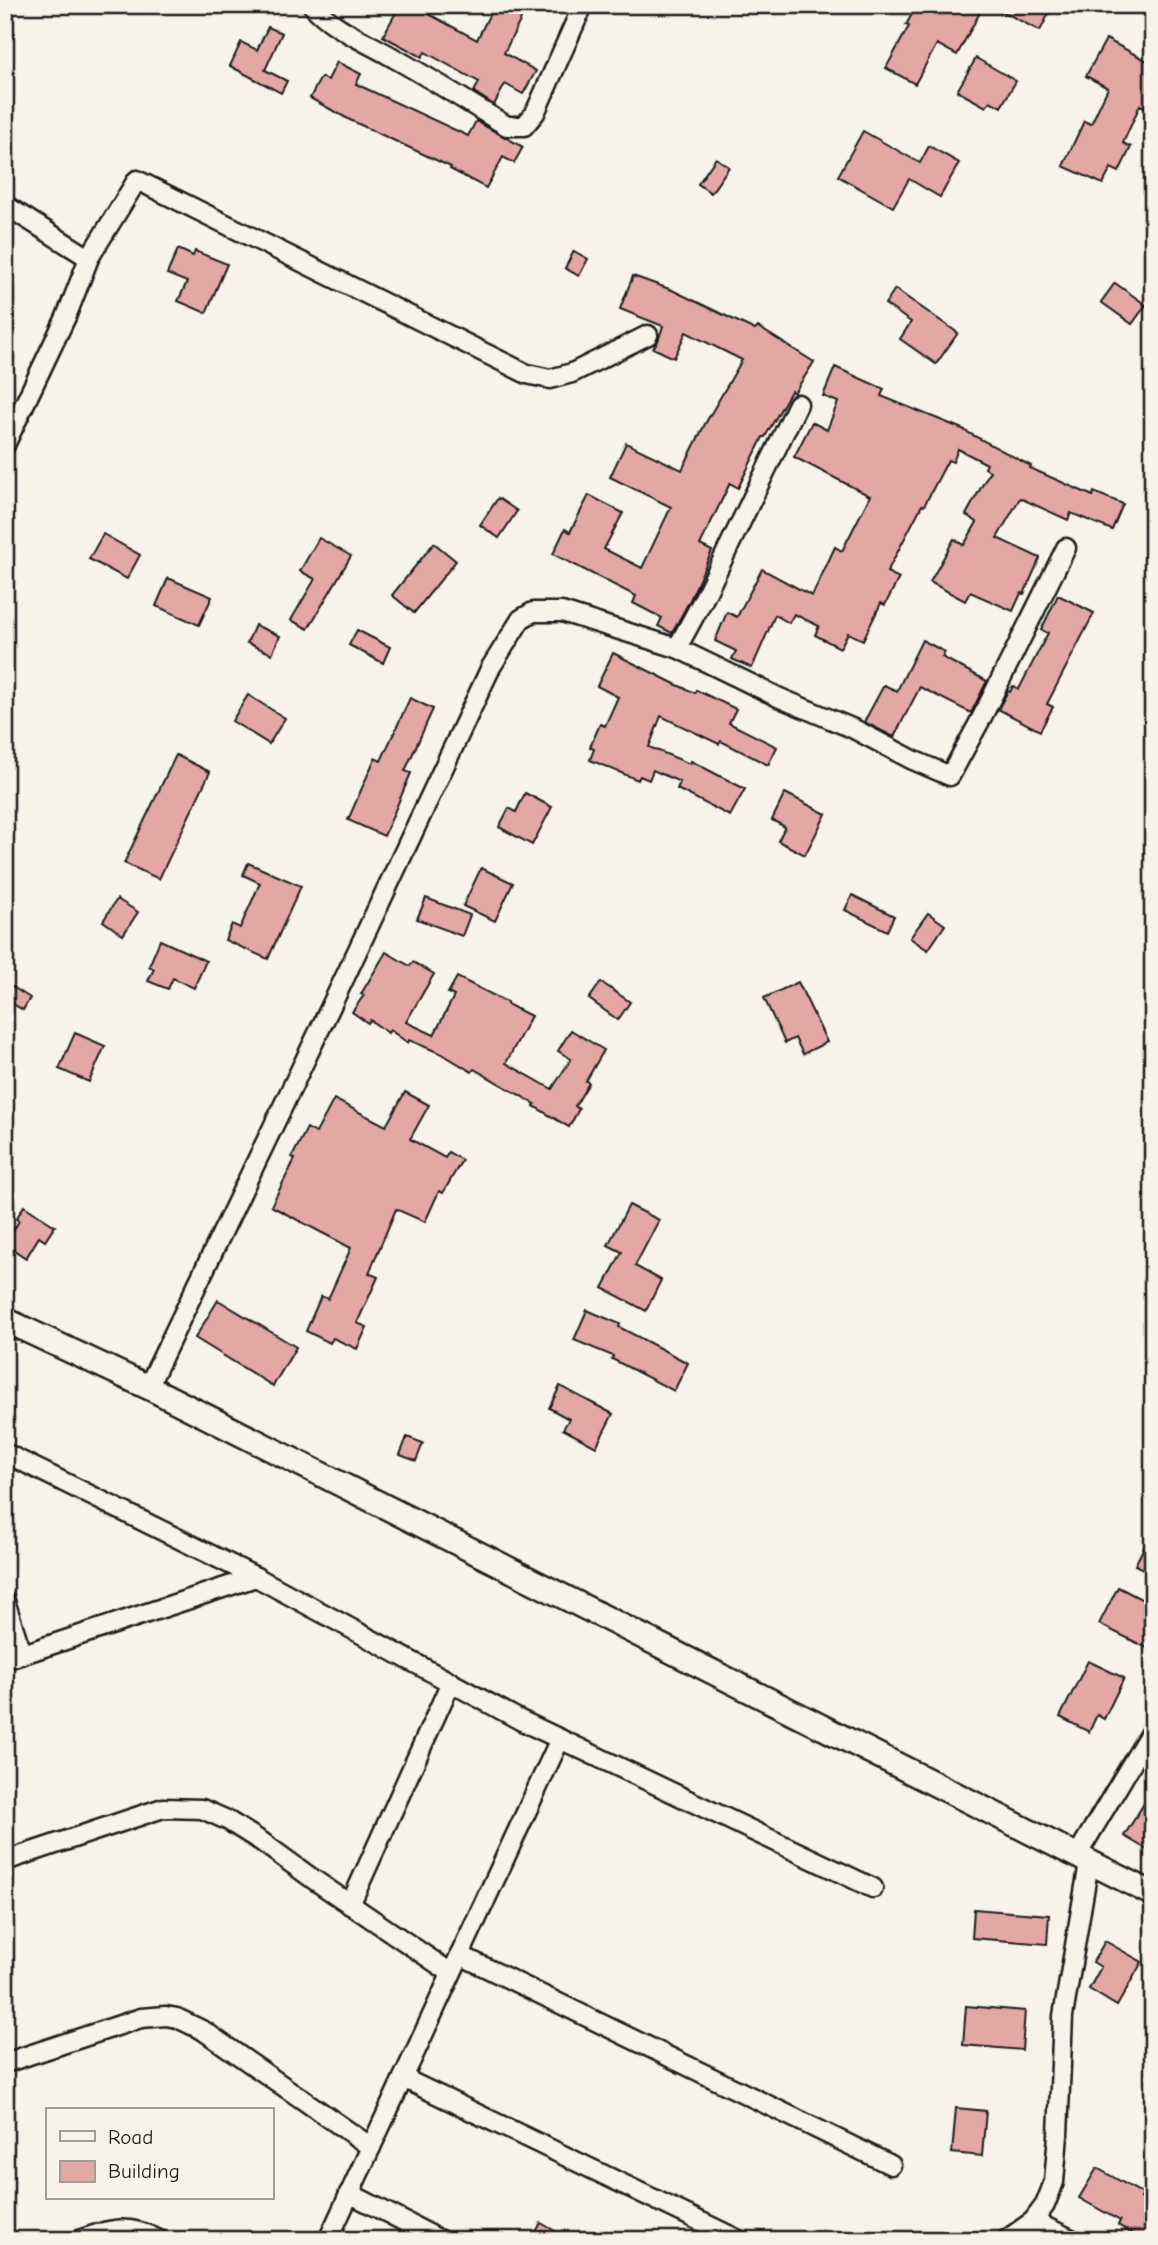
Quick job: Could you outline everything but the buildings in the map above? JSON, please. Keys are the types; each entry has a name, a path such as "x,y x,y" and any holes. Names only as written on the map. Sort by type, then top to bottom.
{"street":[{"path":"312,5 318,13 363,41 507,125 524,126 535,113 583,5"},
{"path":"5,445 66,317 89,258 137,180 527,374 550,379 572,373 648,335"},
{"path":"5,205 89,258"},
{"path":"677,648 798,404"},
{"path":"148,1387 491,667 521,619 533,612 562,612 677,648 950,776 1066,548"},
{"path":"5,1320 148,1387 1153,1894"},
{"path":"5,1453 256,1577 520,1720 873,1888"},
{"path":"5,1601 14,1657 256,1577"},
{"path":"350,1905 451,1682"},
{"path":"1006,2240 1033,2221 1045,2205 1054,2182 1063,2016 1083,1860 1153,1728"},
{"path":"328,2240 560,1739"},
{"path":"5,1861 163,1808 202,1809 227,1820 262,1842 451,1973"},
{"path":"460,1955 891,2165"},
{"path":"5,2063 141,2018 177,2018 204,2031 371,2147"},
{"path":"403,2078 731,2238"},
{"path":"349,2193 440,2240"},
{"path":"1045,2205 1054,2231"},
{"path":"1033,2221 1073,2240"},
{"path":"79,2240 111,2229 131,2229 159,2240"}]}
